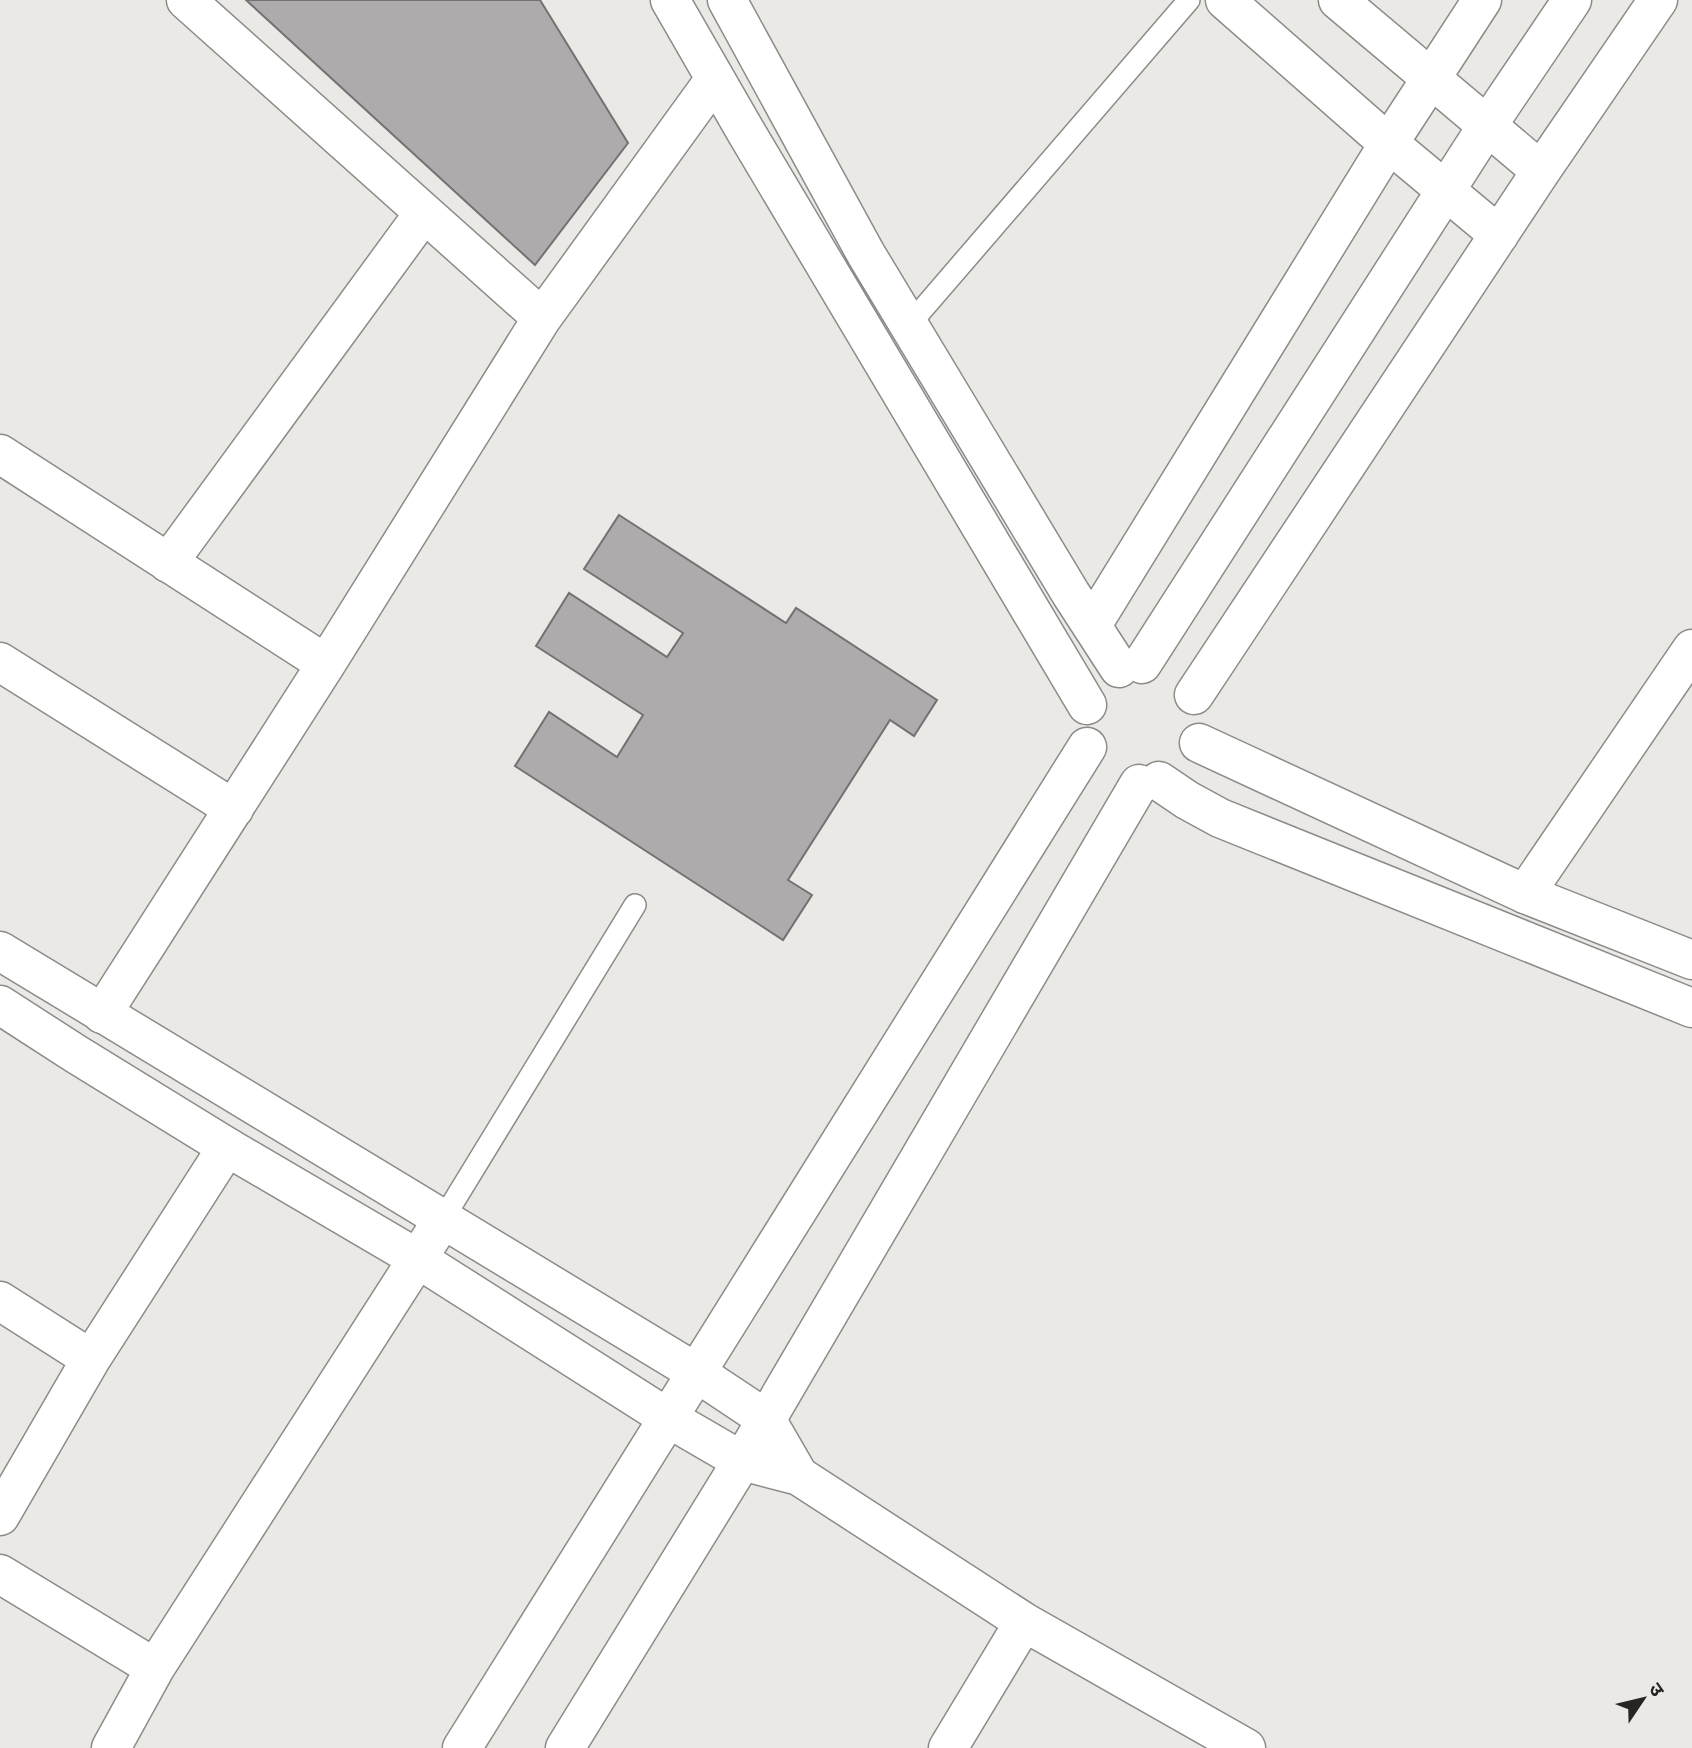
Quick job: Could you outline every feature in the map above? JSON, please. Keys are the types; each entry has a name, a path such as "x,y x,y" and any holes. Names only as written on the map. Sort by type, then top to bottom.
{"street":[{"path":"186,0 542,318"},
{"path":"670,0 1087,705"},
{"path":"565,1748 742,1461 1149,782 1184,767 1199,743 1202,718 1194,695 1172,672 1130,666 1092,625 866,254 727,0"},
{"path":"1225,0 1499,235"},
{"path":"1338,0 1541,171"},
{"path":"1092,625 1389,143 1482,0"},
{"path":"1573,0 1130,666 1095,686 1083,714 1087,747 1108,773 1149,782 1220,818 1692,1008"},
{"path":"1194,695 1541,171 1658,0"},
{"path":"102,1014 326,664 542,318 715,79"},
{"path":"168,563 424,213"},
{"path":"0,454 326,664"},
{"path":"1525,894 1692,649"},
{"path":"0,663 234,809"},
{"path":"1199,743 1525,894 1692,960"},
{"path":"462,1748 1087,747"},
{"path":"0,951 696,1373 766,1419 799,1475"},
{"path":"0,1005 228,1147 418,1259 668,1418 742,1461 799,1475 1024,1622 1246,1748"},
{"path":"0,1516 91,1359 228,1147"},
{"path":"110,1748 155,1668 443,1219"},
{"path":"0,1301 91,1359"},
{"path":"0,1574 155,1668"},
{"path":"948,1748 1024,1622"}],"lane":[{"path":"909,325 1189,0"},
{"path":"443,1219 635,905"}],"building":[{"path":"246,0 540,0 628,143 535,265"},
{"path":"619,515 786,623 796,608 937,700 914,736 890,720 788,880 812,895 783,940 515,766 549,712 617,757 643,715 536,646 569,593 667,657 683,633 584,569"}]}
